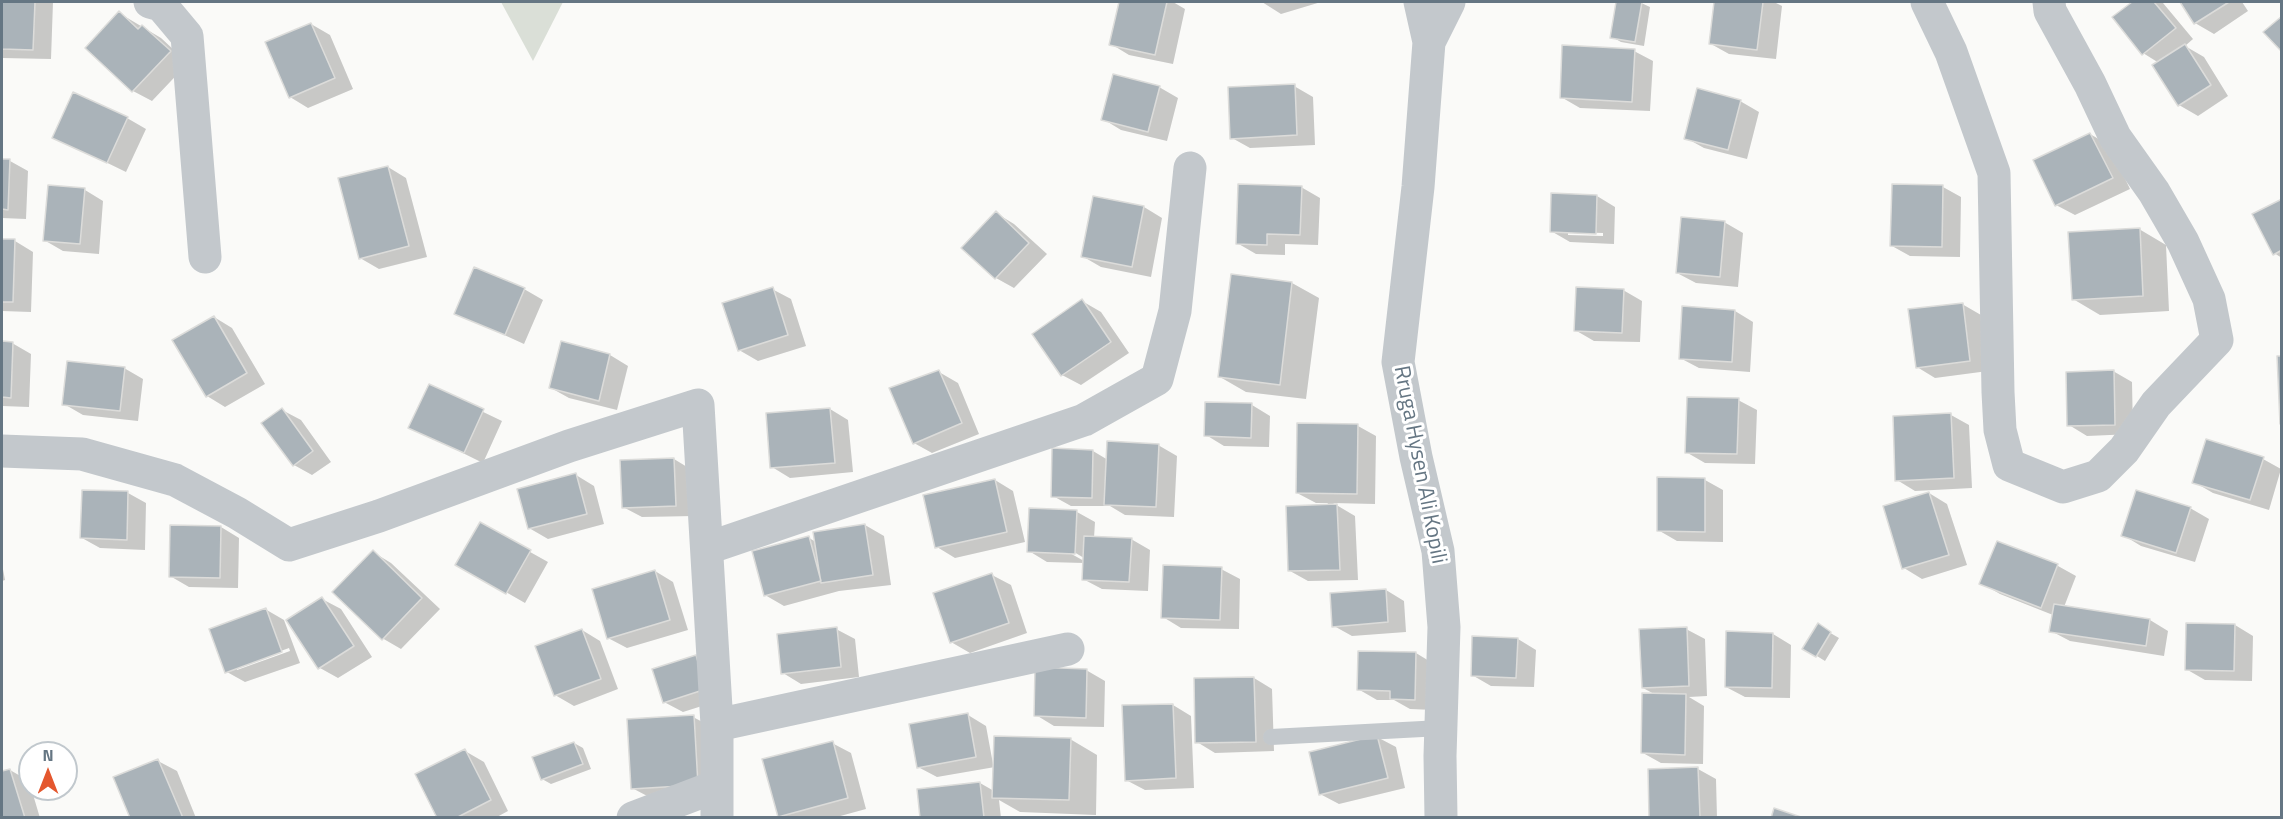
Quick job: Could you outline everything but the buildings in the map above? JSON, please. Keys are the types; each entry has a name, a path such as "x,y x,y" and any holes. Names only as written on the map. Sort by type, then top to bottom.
{"street":[{"path":"150,2 161,5 187,36 205,257"},
{"path":"1420,2 1429,42"},
{"path":"1429,42 1449,2"},
{"path":"1928,2 1951,52 1994,173 1999,411 2000,430 2009,465 2063,487 2098,476 2124,450 2156,404 2217,340 2209,299 2182,242 2154,192 2115,137 2090,84 2050,11 2049,2"},
{"name":"Rruga Hysen Ali Kopili","path":"1429,42 1418,187 1398,362 1416,457 1438,551 1444,627 1441,818"},
{"path":"708,548 1084,420 1156,379 1175,311 1190,168"},
{"path":"2,451 82,454 175,480 237,513 289,545 380,516 569,446 698,405 717,725 717,802 633,818"},
{"path":"717,725 1068,650"}],"lane":[{"path":"1271,737 1441,728"}],"shaded area":[{"path":"501,2 563,2 533,61"}]}
